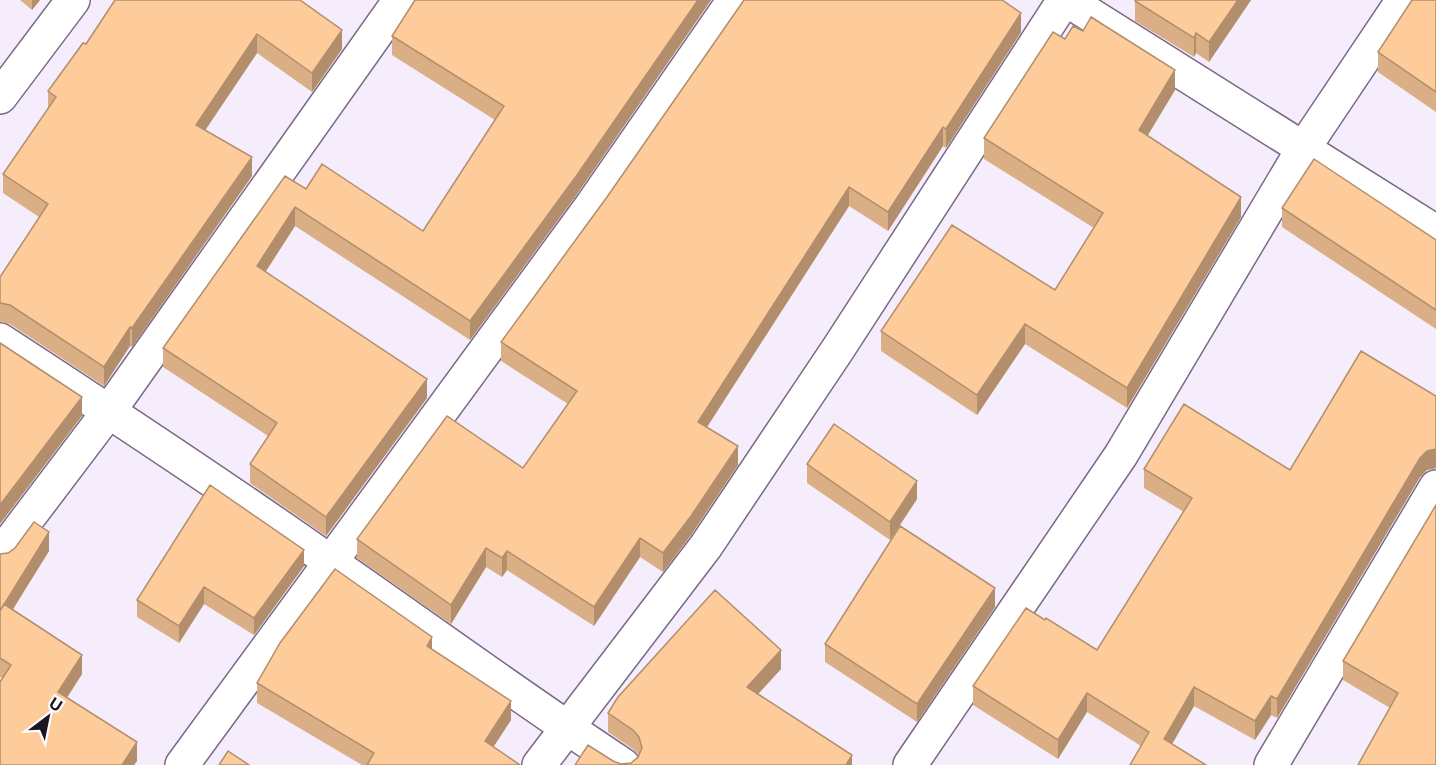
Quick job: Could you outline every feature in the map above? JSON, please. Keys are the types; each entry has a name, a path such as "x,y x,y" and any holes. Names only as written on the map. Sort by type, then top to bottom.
{"street":[{"path":"0,97 73,0"},
{"path":"0,555 109,411 400,0"},
{"path":"182,765 592,205 734,0"},
{"path":"538,765 706,546 838,349 1065,0 1436,232"},
{"path":"910,765 1121,455 1303,149 1403,0"},
{"path":"0,340 330,561 566,728 623,765"},
{"path":"1271,765 1436,487"}],"building":[{"path":"115,0 300,0 342,30 312,73 257,34 196,125 252,157 104,367 10,305 0,303 0,277 48,204 3,174 56,97 48,91 83,43 86,44"},
{"path":"415,0 698,0 577,175 470,321 295,207 257,266 427,379 326,517 250,464 277,423 163,348 285,176 306,189 322,164 423,231 504,106 392,36"},
{"path":"744,0 1002,0 1021,13 946,129 943,127 888,212 849,187 698,422 738,446 663,553 640,538 594,607 507,551 502,558 486,548 451,605 357,539 447,416 523,468 577,391 501,342 607,197"},
{"path":"1136,0 1238,0 1209,42 1196,33 1194,38"},
{"path":"1412,0 1436,0 1436,92 1378,52"},
{"path":"1091,17 1175,70 1139,130 1241,197 1127,388 1025,324 977,395 881,331 952,225 1055,290 1103,213 984,138 1053,32 1065,39 1073,26 1083,31"},
{"path":"1314,159 1436,240 1436,310 1282,208"},
{"path":"0,343 82,397 0,505"},
{"path":"1361,351 1436,396 1436,449 1427,451 1420,458 1277,699 1271,696 1255,721 1194,687 1164,739 1206,765 1130,765 1149,732 1087,693 1058,740 973,686 1026,608 1097,650 1192,498 1144,469 1184,404 1290,470"},
{"path":"834,424 917,481 890,522 807,464"},
{"path":"210,485 304,550 254,618 204,587 179,626 137,600"},
{"path":"1436,505 1436,765 1358,765 1398,693 1343,661"},
{"path":"34,522 49,532 0,611 0,554 8,553 15,548"},
{"path":"900,526 995,588 917,704 825,644"},
{"path":"335,569 432,637 427,646 511,701 485,741 520,765 367,765 374,753 257,683 280,643"},
{"path":"715,590 781,650 747,687 852,755 846,765 575,765 588,745 621,764 631,763 638,757 642,748 639,737 633,730 608,713 618,697"},
{"path":"4,604 82,655 58,692 137,742 122,765 0,765 0,682 11,665 0,658 0,611"},
{"path":"228,751 249,765 219,765"}]}
